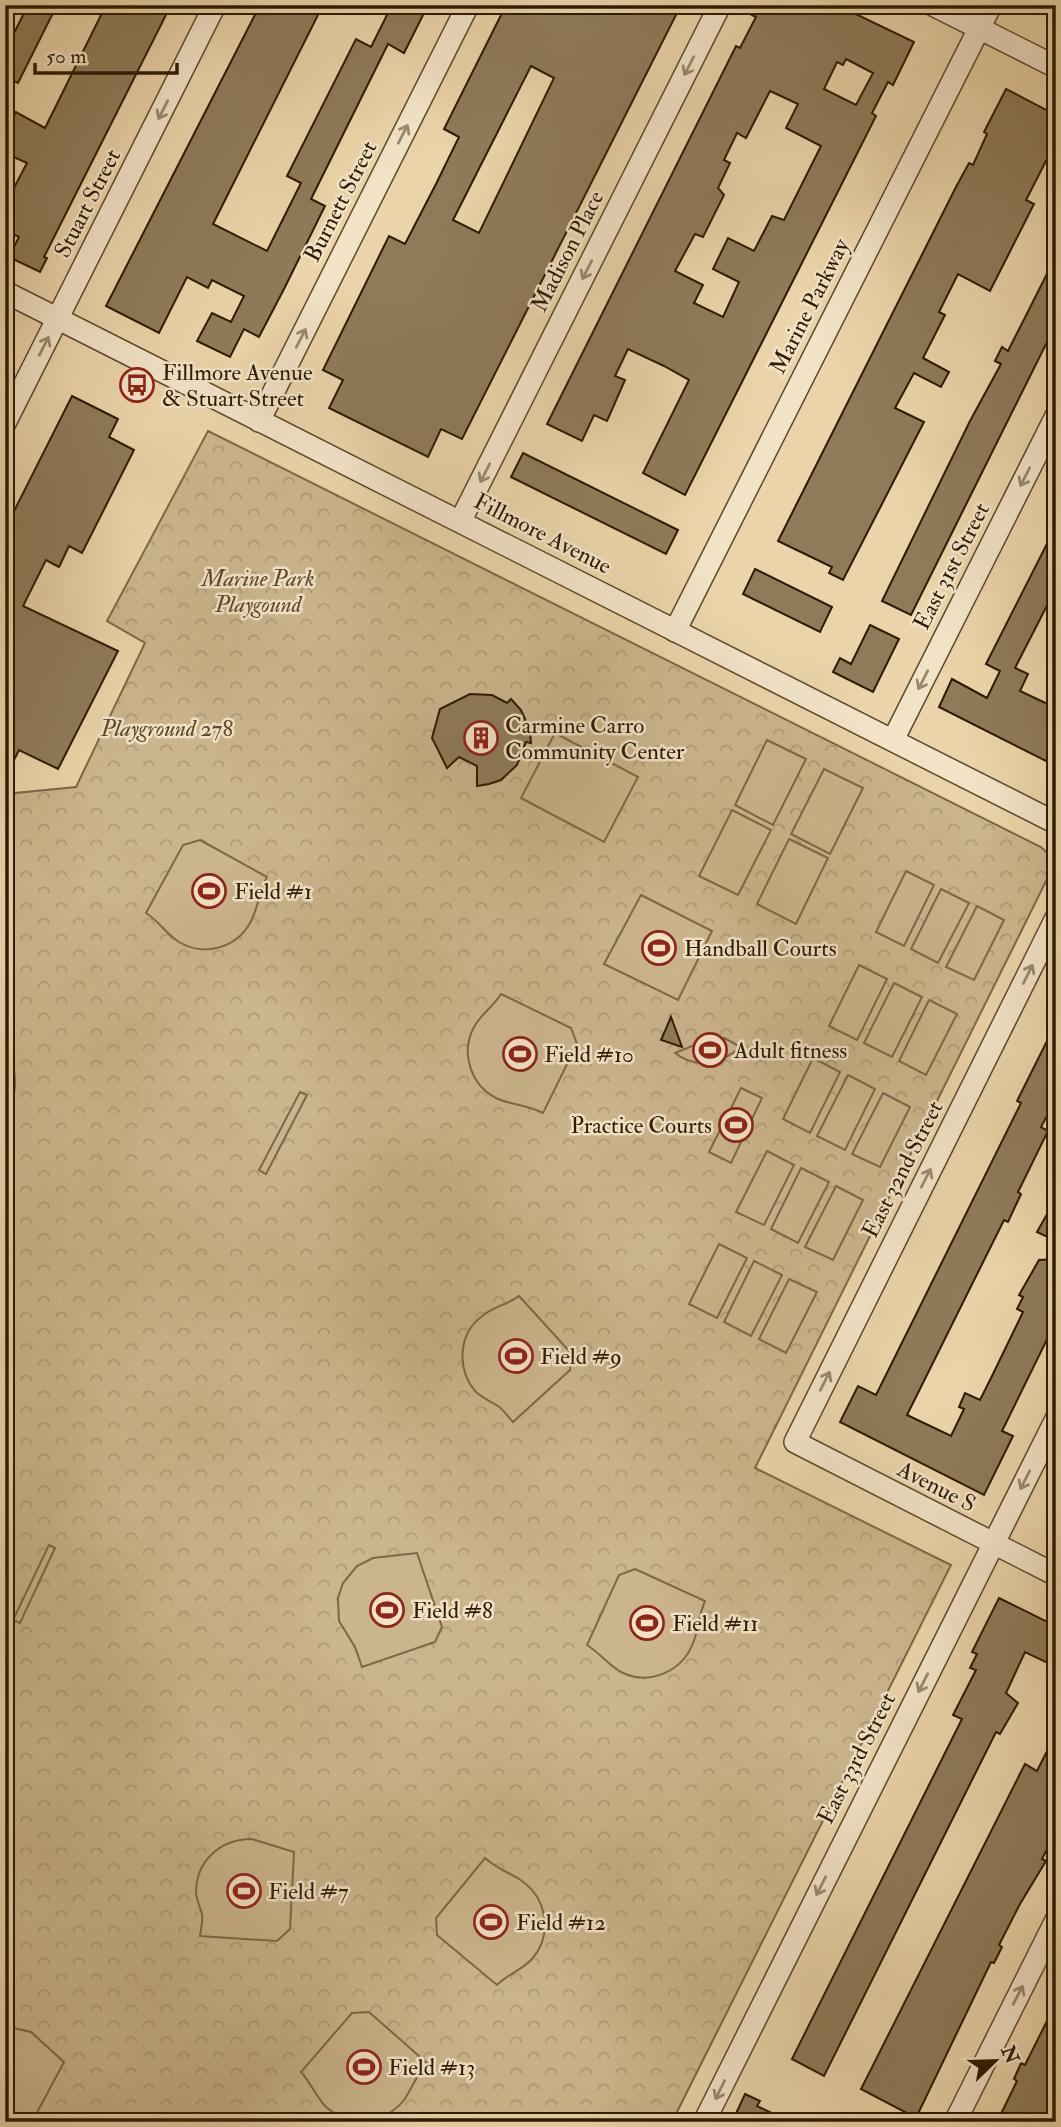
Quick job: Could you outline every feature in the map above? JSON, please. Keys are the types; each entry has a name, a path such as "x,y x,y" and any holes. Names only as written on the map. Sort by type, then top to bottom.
{"street":[{"name":"Stuart Street","path":"5,423 215,5"},
{"name":"Burnett Street","path":"260,421 468,5"},
{"name":"Madison Place","path":"461,520 720,5"},
{"path":"933,5 1056,67"},
{"name":"Marine Parkway","path":"676,631 990,5"},
{"name":"Fillmore Avenue","path":"5,292 461,520 1056,823"},
{"name":"East 31st Street","path":"893,740 1056,416"},
{"name":"East 32nd Street","path":"795,1443 1056,918"},
{"name":"East 33rd Street","path":"704,2122 1056,1419"},
{"name":"Avenue S","path":"795,1443 1056,1575"},
{"path":"955,2122 1056,1920"}],"green space":[{"path":"208,431 1041,847 1056,861 755,1468 951,1565 672,2122 5,2122 5,794 76,787 145,643 107,621"},
{"path":"555,733 638,777 604,842 521,798"},
{"path":"767,740 806,759 773,825 735,805"},
{"path":"824,769 863,788 830,854 791,834"},
{"path":"732,810 771,830 738,895 699,876"},
{"path":"789,839 828,858 796,924 757,904"},
{"name":"Field #1","path":"200,840 267,877 253,918 244,932 237,939 219,948 189,947 170,935 146,913 183,845"},
{"path":"906,871 934,885 904,946 876,932"},
{"path":"941,889 969,903 938,963 911,949"},
{"name":"Handball Courts","path":"641,895 712,931 678,1000 604,964"},
{"path":"977,906 1004,920 974,980 946,967"},
{"path":"859,965 887,979 857,1040 829,1026"},
{"path":"894,983 922,997 892,1057 864,1043"},
{"name":"Field #10","path":"501,994 571,1028 577,1044 543,1113 496,1098 480,1085 470,1067 468,1047 474,1027"},
{"path":"929,1000 957,1014 926,1075 899,1061"},
{"path":"5,1034 11,1034 15,1085 11,1105 5,1115"},
{"name":"Adult fitness","path":"724,1038 741,1047 726,1057 700,1063 675,1053 697,1044 714,1045"},
{"path":"813,1058 840,1072 810,1133 783,1119"},
{"path":"848,1075 875,1089 845,1150 817,1136"},
{"name":"Practice Courts","path":"741,1088 762,1098 731,1163 709,1152"},
{"path":"300,1092 307,1095 266,1174 259,1170"},
{"path":"883,1093 910,1107 880,1167 852,1154"},
{"path":"767,1151 794,1165 764,1225 736,1212"},
{"path":"801,1168 829,1182 798,1243 771,1229"},
{"path":"836,1186 863,1200 833,1260 805,1247"},
{"path":"719,1244 747,1258 717,1318 689,1304"},
{"path":"754,1261 782,1275 751,1336 724,1322"},
{"path":"789,1279 817,1292 786,1353 759,1339"},
{"name":"Field #9","path":"519,1296 571,1353 570,1370 513,1422 500,1408 475,1391 465,1373 463,1352 473,1324 485,1314"},
{"path":"49,1545 55,1548 20,1623 13,1620"},
{"name":"Field #8","path":"417,1553 442,1627 435,1642 362,1667 355,1647 339,1621 338,1598 343,1583 357,1566 373,1558"},
{"name":"Field #11","path":"635,1569 705,1601 688,1653 673,1669 653,1677 632,1676 621,1672 587,1645 619,1575"},
{"name":"Field #7","path":"252,1839 294,1852 290,1929 277,1941 200,1936 202,1914 196,1893 200,1871 205,1862 220,1848 240,1840"},
{"name":"Field #12","path":"485,1858 530,1889 542,1907 544,1918 543,1939 532,1959 497,1985 437,1935 436,1918"},
{"name":"Field #13","path":"369,2012 427,2063 396,2108 377,2118 356,2120 345,2118 326,2107 301,2072 352,2013"},
{"path":"5,2026 31,2032 64,2062 32,2122 5,2122"}],"building":[{"path":"28,5 57,5 18,83 5,77 5,51"},
{"path":"106,5 171,5 44,257 47,258 40,272 9,257 19,237 5,230 5,205 27,163 5,153 5,132 16,112 45,128"},
{"path":"260,5 323,5 213,224 267,251 301,183 287,176 356,39 371,47 392,5 428,5 404,53 388,44 311,199 325,206 284,289 259,337 244,329 230,357 197,341 212,313 231,322 244,296 212,280 208,288 187,277 159,333 106,306"},
{"path":"506,5 681,5 462,439 441,429 428,457 329,408 343,380 323,370 389,236 405,244 436,184 459,137 444,129","holes":["531,66 554,78 479,233 453,220"]},
{"path":"733,5 837,5 914,42 893,85 888,82 872,113 876,116 685,495 643,473 689,380 664,366 628,349 615,376 625,380 607,421 594,415 582,441 547,424 736,46 740,48 756,17","holes":["846,59 873,73 856,105 824,89 837,62 843,65","770,91 798,104 786,128 821,146 784,220 772,216 754,251 728,238 713,269 739,282 723,317 694,303 703,285 675,271 695,234 703,237 724,195 718,188 730,163 724,160 737,133 746,138"]},
{"path":"1006,89 1056,115 1056,160 1048,157 1026,200 1034,204 990,291 958,274 939,312 945,315 923,358 949,372 941,387 914,373 895,408 924,422 843,580 829,573 832,567 778,541 956,187 969,163 973,165 987,134 984,132"},
{"path":"1056,256 1056,324 911,615 882,601 970,421 1001,364 995,361 1002,347 1008,351"},
{"path":"72,396 118,419 109,437 134,450 82,553 69,546 59,567 46,560 23,606 118,651 58,769 19,750 5,778 5,529"},
{"path":"523,453 678,530 666,554 511,477"},
{"path":"1056,526 1056,588 1015,668 1028,674 1020,691 1056,708 1056,766 939,707 952,679 987,698 1000,671 986,664"},
{"path":"755,569 832,607 820,632 743,594"},
{"path":"870,625 899,639 873,692 833,672 840,658 851,664"},
{"name":"Carmine Carro Community Center","path":"470,694 492,695 507,703 511,699 521,710 530,730 531,743 526,742 517,765 501,780 477,786 477,766 459,757 447,768 432,738 440,709"},
{"path":"671,1017 682,1047 661,1040"},
{"path":"1056,1023 1056,1099 1041,1127 1048,1131 1018,1192 1021,1194 1008,1222 1004,1220 907,1415 951,1436 964,1409 959,1407 965,1393 980,1400 993,1374 1023,1312 1017,1309 1023,1297 1019,1295 1039,1260 1056,1259 1056,1321 1002,1431 1013,1436 984,1495 840,1422 858,1386 876,1395 1021,1103 1017,1101"},
{"path":"1056,1198 1056,1241 1037,1232"},
{"path":"999,1598 1056,1626 1056,1667 1025,1652 1006,1693 1018,1703 1000,1734 996,1732 824,2076 792,2059 962,1719 953,1715 976,1670 970,1668 977,1654 972,1652"},
{"path":"1056,1733 1056,1832 1042,1859 1046,1861 999,1945 1002,1947 994,1963 991,1962 916,2118 861,2089 1025,1764 1037,1771"},
{"path":"1056,2003 1056,2122 997,2122 1017,2081 1014,2079 1021,2063 1025,2065"},
{"path":"745,2094 760,2101 757,2106 790,2122 732,2122"}],"place":[{"name":"Fillmore Avenue & Stuart Street","path":"137,385"},
{"name":"Carmine Carro Community Center","path":"481,738"},
{"name":"Field #1","path":"209,891"},
{"name":"Handball Courts","path":"659,948"},
{"name":"Adult fitness","path":"710,1050"},
{"name":"Field #10","path":"520,1054"},
{"name":"Practice Courts","path":"736,1125"},
{"name":"Field #9","path":"516,1356"},
{"name":"Field #8","path":"387,1610"},
{"name":"Field #11","path":"647,1623"},
{"name":"Field #7","path":"244,1891"},
{"name":"Field #12","path":"491,1922"},
{"name":"Field #13","path":"364,2067"}],"park label":[{"name":"Marine Park Playgound","path":"258,591"},
{"name":"Playground 278","path":"167,728"}]}
